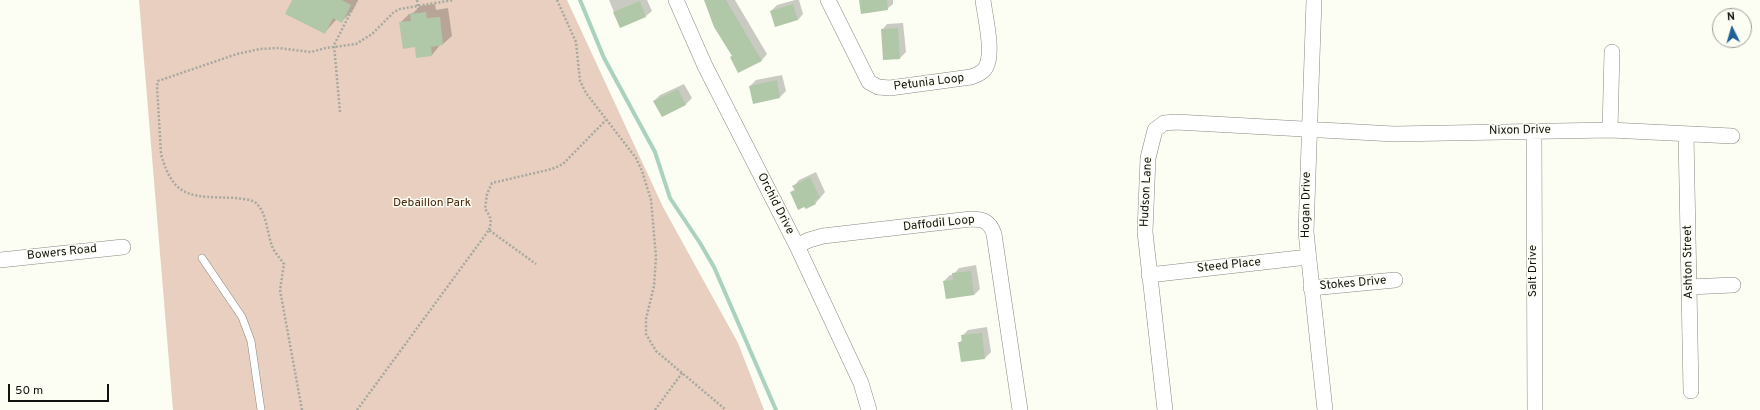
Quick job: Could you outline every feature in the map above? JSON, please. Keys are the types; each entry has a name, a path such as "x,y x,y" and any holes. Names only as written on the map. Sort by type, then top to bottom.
{"street":[{"name":"Orchid Drive","path":"676,0 705,66 796,246 861,383 869,410"},
{"name":"Petunia Loop","path":"828,0 869,82 878,87 890,88 971,77 982,72 987,64 989,49 983,0"},
{"name":"Hogan Drive","path":"1314,0 1306,232 1325,410"},
{"path":"1610,130 1612,52"},
{"name":"Hudson Lane","path":"1165,410 1145,232 1148,158 1154,130 1164,124 1176,122 1309,130"},
{"name":"Nixon Drive","path":"1309,130 1394,134 1610,130 1732,136"},
{"name":"Salt Drive","path":"1534,131 1535,410"},
{"name":"Ashton Street","path":"1686,134 1691,391"},
{"name":"Daffodil Loop","path":"796,246 823,236 971,219 986,221 992,227 994,234 1020,410"},
{"name":"Bowers Road","path":"0,260 123,247"},
{"name":"Steed Place","path":"1149,274 1308,257"},
{"name":"Stokes Drive","path":"1311,288 1395,280"},
{"path":"1689,287 1733,285"}],"lane":[{"path":"202,258 242,317 252,341 261,410"}],"path":[{"path":"340,112 334,43 357,0"},
{"path":"417,0 419,13"},
{"path":"302,410 280,290 284,264 272,247 261,208 255,202 246,199 194,196 181,191 167,170 161,154 157,86 158,81 237,54 260,49 279,48 311,52 356,44 372,34 394,12 453,0"},
{"path":"558,0 576,42 580,81 586,93 636,158 642,171 651,200 656,257 654,286 646,319 646,334 656,351 726,410"},
{"path":"357,410 490,230 490,216 485,209 487,194 492,184 552,169 563,164 606,120"},
{"path":"490,230 536,264"},
{"path":"655,410 682,372"}],"green space":[{"name":"Debaillon Park","path":"139,0 567,0 663,207 738,343 764,410 173,410"}],"building":[{"path":"292,0 342,0 351,5 342,23 333,18 325,34 285,14"},
{"path":"704,0 726,0 762,61 738,73 730,57 732,56 714,27"},
{"path":"859,0 887,0 888,10 861,14"},
{"path":"640,1 646,17 620,28 613,12"},
{"path":"793,4 798,20 775,27 770,11"},
{"path":"426,12 427,18 440,17 443,45 431,47 432,56 416,58 415,47 403,49 399,22 411,21 410,14"},
{"path":"898,28 900,59 883,60 881,29"},
{"path":"777,80 780,98 753,104 749,86"},
{"path":"678,89 686,105 662,117 653,101"},
{"path":"810,177 820,198 814,201 816,204 806,209 804,207 798,210 790,192 795,190 792,186"},
{"path":"971,271 974,295 946,299 943,281 953,280 952,273"},
{"path":"982,333 985,359 961,362 958,342 962,342 961,335"}],"waterway":[{"path":"580,0 604,58 655,152 670,198 714,267 776,410"}]}
